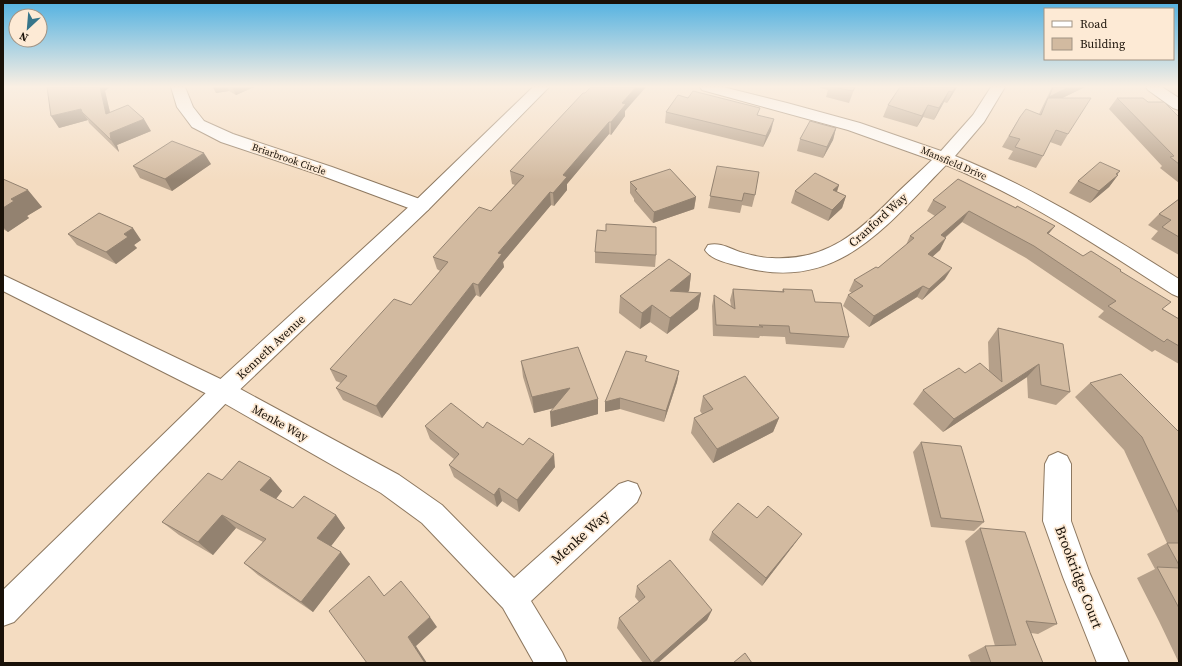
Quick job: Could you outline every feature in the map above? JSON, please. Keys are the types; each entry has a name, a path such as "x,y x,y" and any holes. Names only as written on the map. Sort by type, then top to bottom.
{"street":[{"name":"Briarbrook Circle","path":"193,118 198,124 227,138 326,171 421,206"},
{"name":"Kenneth Avenue","path":"3,611 224,391 421,206 510,118"},
{"name":"Mansfield Drive","path":"835,118 943,158 997,181 1044,206 1179,289"},
{"name":"Cranford Way","path":"715,250 744,261 775,266 805,264 839,252 863,236 943,158 978,118"},
{"name":"Menke Way","path":"8,290 224,391 390,484 426,509 468,549 513,598 551,663"},
{"name":"Brookridge Court","path":"1058,464 1057,521 1077,577 1113,663"},
{"name":"Menke Way","path":"513,598 628,493"}],"building":[{"path":"88,118 144,119 110,133 111,140"},
{"path":"560,118 614,118 609,122 563,175 567,177 553,193 550,192 498,253 502,254 478,285 473,283 376,406 336,388 347,376 330,369 394,299 411,305 448,262 433,257 479,207 491,211 524,176 510,171"},
{"path":"691,118 774,119 766,136"},
{"path":"1019,118 1078,118 1068,134 1056,130 1043,156 1015,147 1020,139 1009,136"},
{"path":"1137,118 1179,118 1179,164 1170,157 1174,156"},
{"path":"810,121 836,128 827,147 800,139"},
{"path":"172,141 204,153 165,179 133,166"},
{"path":"1100,162 1120,171 1116,174 1118,175 1099,191 1078,181"},
{"path":"717,166 759,172 755,195 744,193 742,201 710,196"},
{"path":"670,169 696,197 654,212 630,182"},
{"path":"815,173 839,185 833,190 846,196 832,210 795,191"},
{"path":"3,179 28,190 11,199 14,201 3,208"},
{"path":"958,179 1016,208 1017,206 1055,226 1047,233 1083,256 1091,251 1121,270 1120,271 1171,302 1162,309 1179,319 1179,346 1167,339 1164,342 1108,306 1116,301 1034,246 969,211 941,235 946,238 928,254 952,268 929,289 923,286 874,316 848,295 863,286 854,280 876,267 878,268 914,238 910,236 946,207 933,200"},
{"path":"1179,199 1179,237 1162,227 1171,220 1159,214"},
{"path":"99,213 133,228 124,234 128,237 106,252 68,234"},
{"path":"606,224 656,227 656,255 595,252 597,230 606,231"},
{"path":"669,259 691,274 670,291 701,293 670,318 652,305 642,313 620,296"},
{"path":"733,289 784,292 783,289 812,290 815,302 841,303 849,337 790,333 789,326 759,325 763,327 716,325 714,295 735,309"},
{"path":"998,328 1063,344 1070,392 1041,385 1039,364 954,419 923,390 959,368 965,373 980,363 1002,382"},
{"path":"578,347 598,399 550,412 570,388 532,397 521,361"},
{"path":"626,351 647,356 645,361 679,371 666,411 620,398 605,402"},
{"path":"1121,374 1179,432 1179,514 1142,437 1090,383"},
{"path":"745,376 779,418 717,449 694,418 713,409 703,396"},
{"path":"451,403 483,428 487,422 523,445 529,438 554,454 517,500 499,488 494,495 449,465 459,454 425,426"},
{"path":"921,442 961,446 984,522 941,518"},
{"path":"239,461 271,478 260,490 293,508 304,496 336,515 317,538 341,552 301,602 244,563 266,539 222,515 198,542 162,522 208,473 222,480"},
{"path":"738,503 757,518 768,506 802,534 766,578 712,532"},
{"path":"980,528 1025,532 1057,624 1026,621 1043,663 991,663 985,646 1016,645"},
{"path":"1167,543 1179,543 1179,565"},
{"path":"670,560 712,610 652,663 619,618 645,597 637,586"},
{"path":"1157,567 1179,568 1179,608"},
{"path":"369,576 384,596 401,581 430,617 408,637 425,663 367,663 329,611"},
{"path":"745,653 752,663 733,663"}]}
